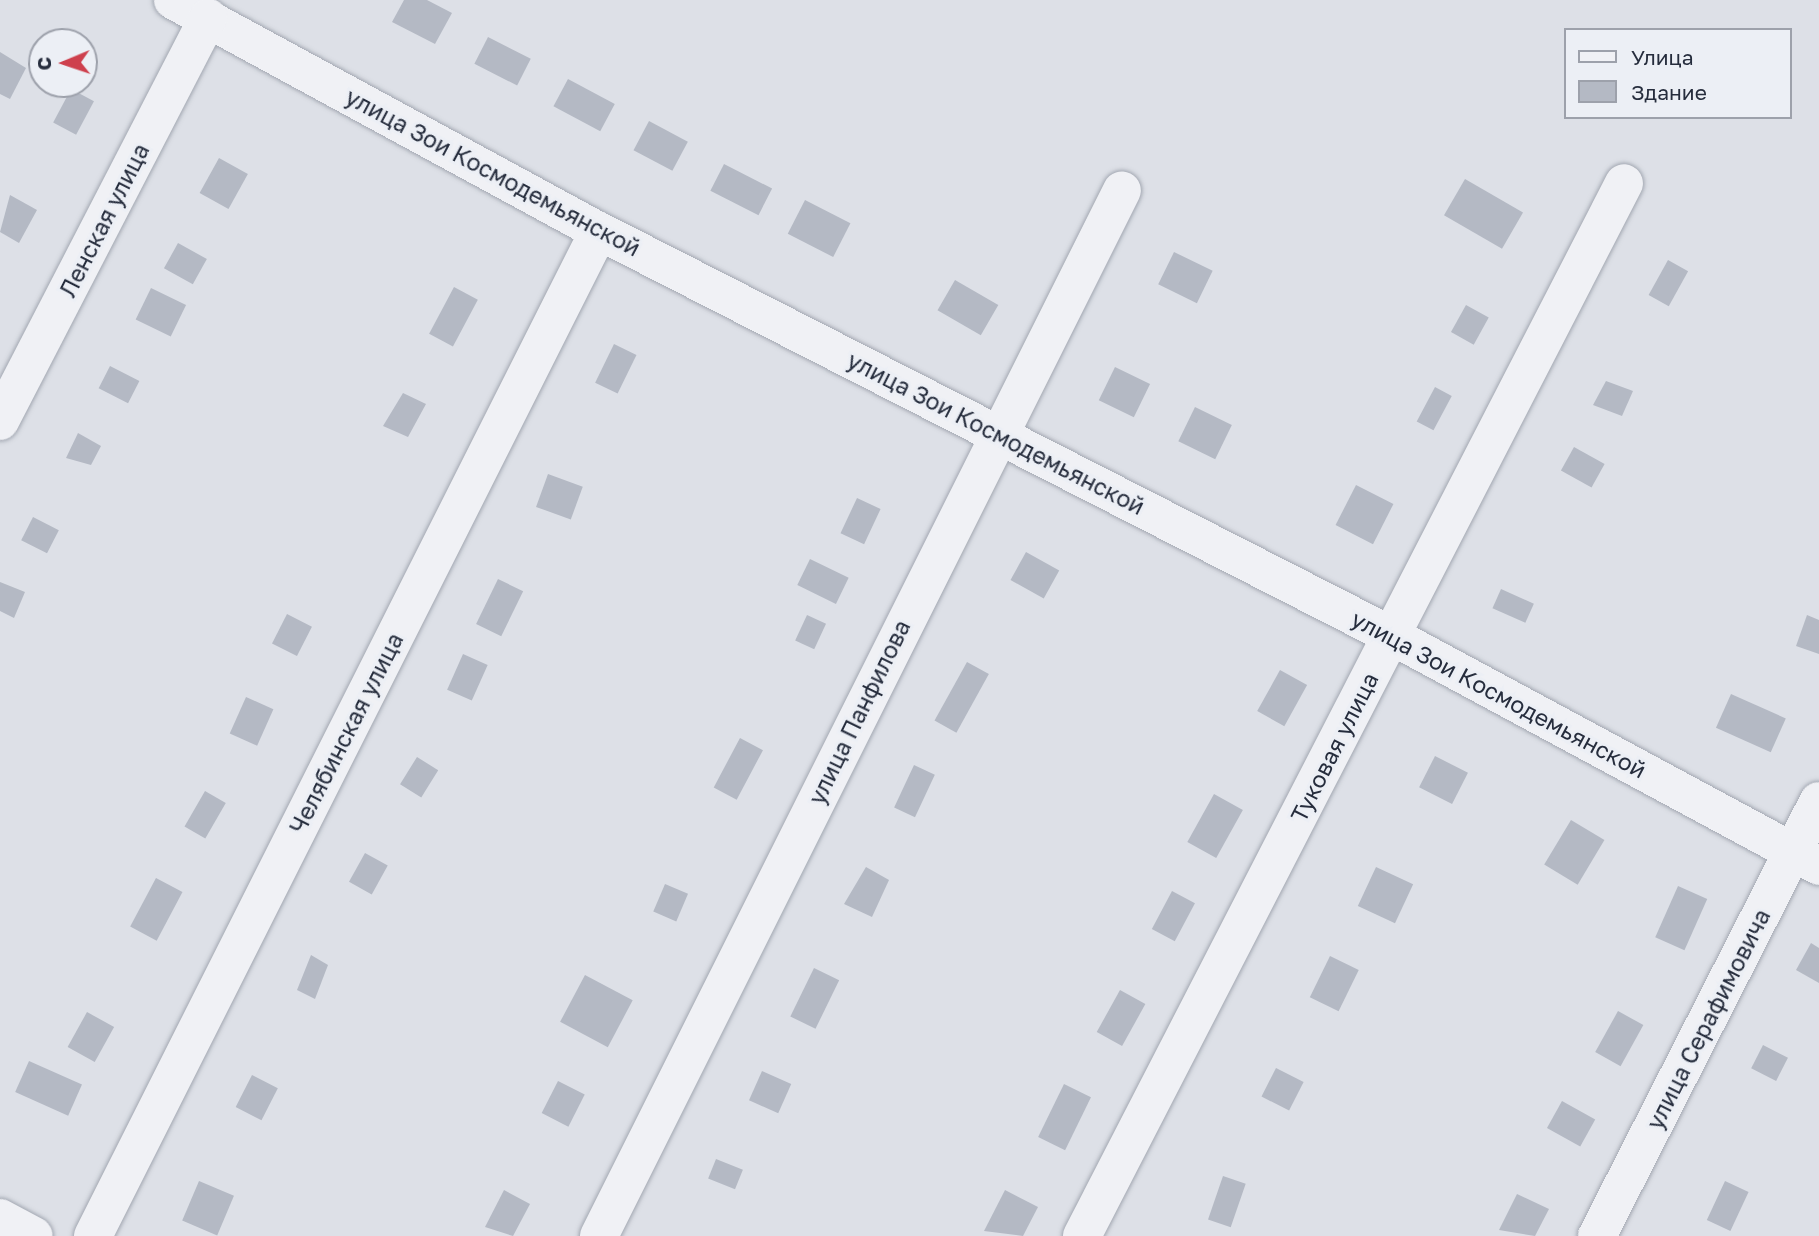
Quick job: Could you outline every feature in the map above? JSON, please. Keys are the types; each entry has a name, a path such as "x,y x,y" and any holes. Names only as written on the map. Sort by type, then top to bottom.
{"street":[{"name":"улица Зои Космодемьянской","path":"173,0 599,231 999,432 1392,636 1806,858"},
{"name":"Ленская улица","path":"0,421 208,18"},
{"name":"Туковая улица","path":"1082,1236 1624,183"},
{"name":"улица Панфилова","path":"599,1236 1122,190"},
{"name":"Челябинская улица","path":"93,1236 599,231"},
{"name":"улица Серафимовича","path":"1597,1236 1806,858 1819,801"},
{"path":"0,1218 34,1236"}],"building":[{"path":"404,0 427,0 452,13 435,44 392,22"},
{"path":"488,37 531,59 517,86 474,64"},
{"path":"0,52 26,68 10,99 0,94"},
{"path":"568,79 615,104 600,131 553,106"},
{"path":"66,98 88,98 94,101 76,135 53,123"},
{"path":"649,121 688,142 672,171 634,150"},
{"path":"219,158 248,174 228,209 200,193"},
{"path":"724,164 772,189 758,215 710,191"},
{"path":"1465,179 1523,212 1502,249 1444,215"},
{"path":"10,195 37,210 19,243 0,232"},
{"path":"805,200 850,223 833,257 788,234"},
{"path":"178,243 207,259 193,284 164,268"},
{"path":"1174,252 1213,271 1197,303 1158,284"},
{"path":"1668,260 1688,271 1669,306 1649,295"},
{"path":"955,280 998,305 981,335 938,310"},
{"path":"454,287 478,300 453,346 429,334"},
{"path":"151,288 186,305 171,337 136,319"},
{"path":"1466,305 1489,318 1474,345 1451,332"},
{"path":"614,344 636,355 618,394 595,383"},
{"path":"110,366 139,381 128,403 99,388"},
{"path":"1115,367 1150,384 1134,417 1099,400"},
{"path":"1606,381 1633,391 1622,416 1593,405"},
{"path":"1435,387 1452,396 1433,430 1417,421"},
{"path":"403,393 426,404 408,437 383,426"},
{"path":"1195,407 1232,425 1215,459 1178,441"},
{"path":"78,433 101,446 91,465 66,458"},
{"path":"1574,447 1605,464 1592,488 1561,471"},
{"path":"548,474 583,487 571,520 536,507"},
{"path":"1356,485 1393,504 1373,544 1336,525"},
{"path":"857,498 881,509 864,544 841,533"},
{"path":"33,517 59,530 47,553 21,540"},
{"path":"1026,552 1059,570 1044,598 1010,580"},
{"path":"810,559 849,578 836,604 797,585"},
{"path":"498,579 523,591 501,636 476,624"},
{"path":"0,582 25,592 14,618 0,611"},
{"path":"1501,589 1534,604 1525,623 1492,608"},
{"path":"287,614 312,627 297,656 272,643"},
{"path":"807,615 826,624 814,649 795,640"},
{"path":"1807,615 1819,620 1819,654 1796,646"},
{"path":"463,654 488,665 472,701 447,690"},
{"path":"967,662 989,674 956,733 935,721"},
{"path":"1280,670 1307,685 1284,726 1257,711"},
{"path":"1731,694 1786,718 1771,752 1716,728"},
{"path":"246,697 273,709 257,746 230,734"},
{"path":"740,738 763,750 737,800 714,787"},
{"path":"1435,756 1468,773 1452,804 1419,787"},
{"path":"417,757 438,770 421,797 400,784"},
{"path":"914,765 935,775 915,817 894,808"},
{"path":"205,791 226,803 205,839 184,827"},
{"path":"1214,794 1243,810 1216,858 1187,842"},
{"path":"1571,820 1604,840 1578,885 1544,865"},
{"path":"365,853 388,866 372,894 349,882"},
{"path":"866,867 889,880 872,917 844,904"},
{"path":"1376,867 1413,884 1395,923 1358,906"},
{"path":"156,878 182,892 157,941 130,927"},
{"path":"665,884 688,894 676,921 653,912"},
{"path":"1678,886 1707,899 1684,950 1655,937"},
{"path":"1172,891 1195,903 1175,941 1152,929"},
{"path":"1811,943 1819,948 1819,983 1796,970"},
{"path":"311,955 328,965 315,999 297,990"},
{"path":"1330,956 1359,970 1339,1011 1310,997"},
{"path":"814,968 839,980 815,1029 790,1017"},
{"path":"585,975 633,1000 608,1047 560,1022"},
{"path":"1120,990 1145,1004 1122,1046 1097,1032"},
{"path":"1618,1011 1643,1025 1621,1066 1595,1052"},
{"path":"87,1012 114,1027 95,1062 68,1047"},
{"path":"1763,1045 1788,1058 1776,1081 1751,1068"},
{"path":"29,1061 82,1085 68,1116 15,1092"},
{"path":"1276,1068 1304,1082 1289,1111 1261,1097"},
{"path":"762,1071 791,1084 778,1113 749,1100"},
{"path":"252,1075 278,1088 261,1120 236,1107"},
{"path":"558,1081 585,1095 568,1127 542,1113"},
{"path":"1064,1084 1091,1097 1065,1150 1038,1137"},
{"path":"1562,1101 1595,1119 1580,1147 1547,1128"},
{"path":"716,1159 743,1170 735,1189 708,1178"},
{"path":"1223,1176 1246,1184 1231,1227 1208,1219"},
{"path":"199,1181 234,1196 217,1235 182,1221"},
{"path":"1725,1181 1749,1192 1730,1231 1707,1220"},
{"path":"504,1190 530,1204 513,1236 485,1227"},
{"path":"1005,1190 1038,1207 1023,1236 984,1231"},
{"path":"1517,1194 1549,1209 1535,1236 1499,1230"}]}
